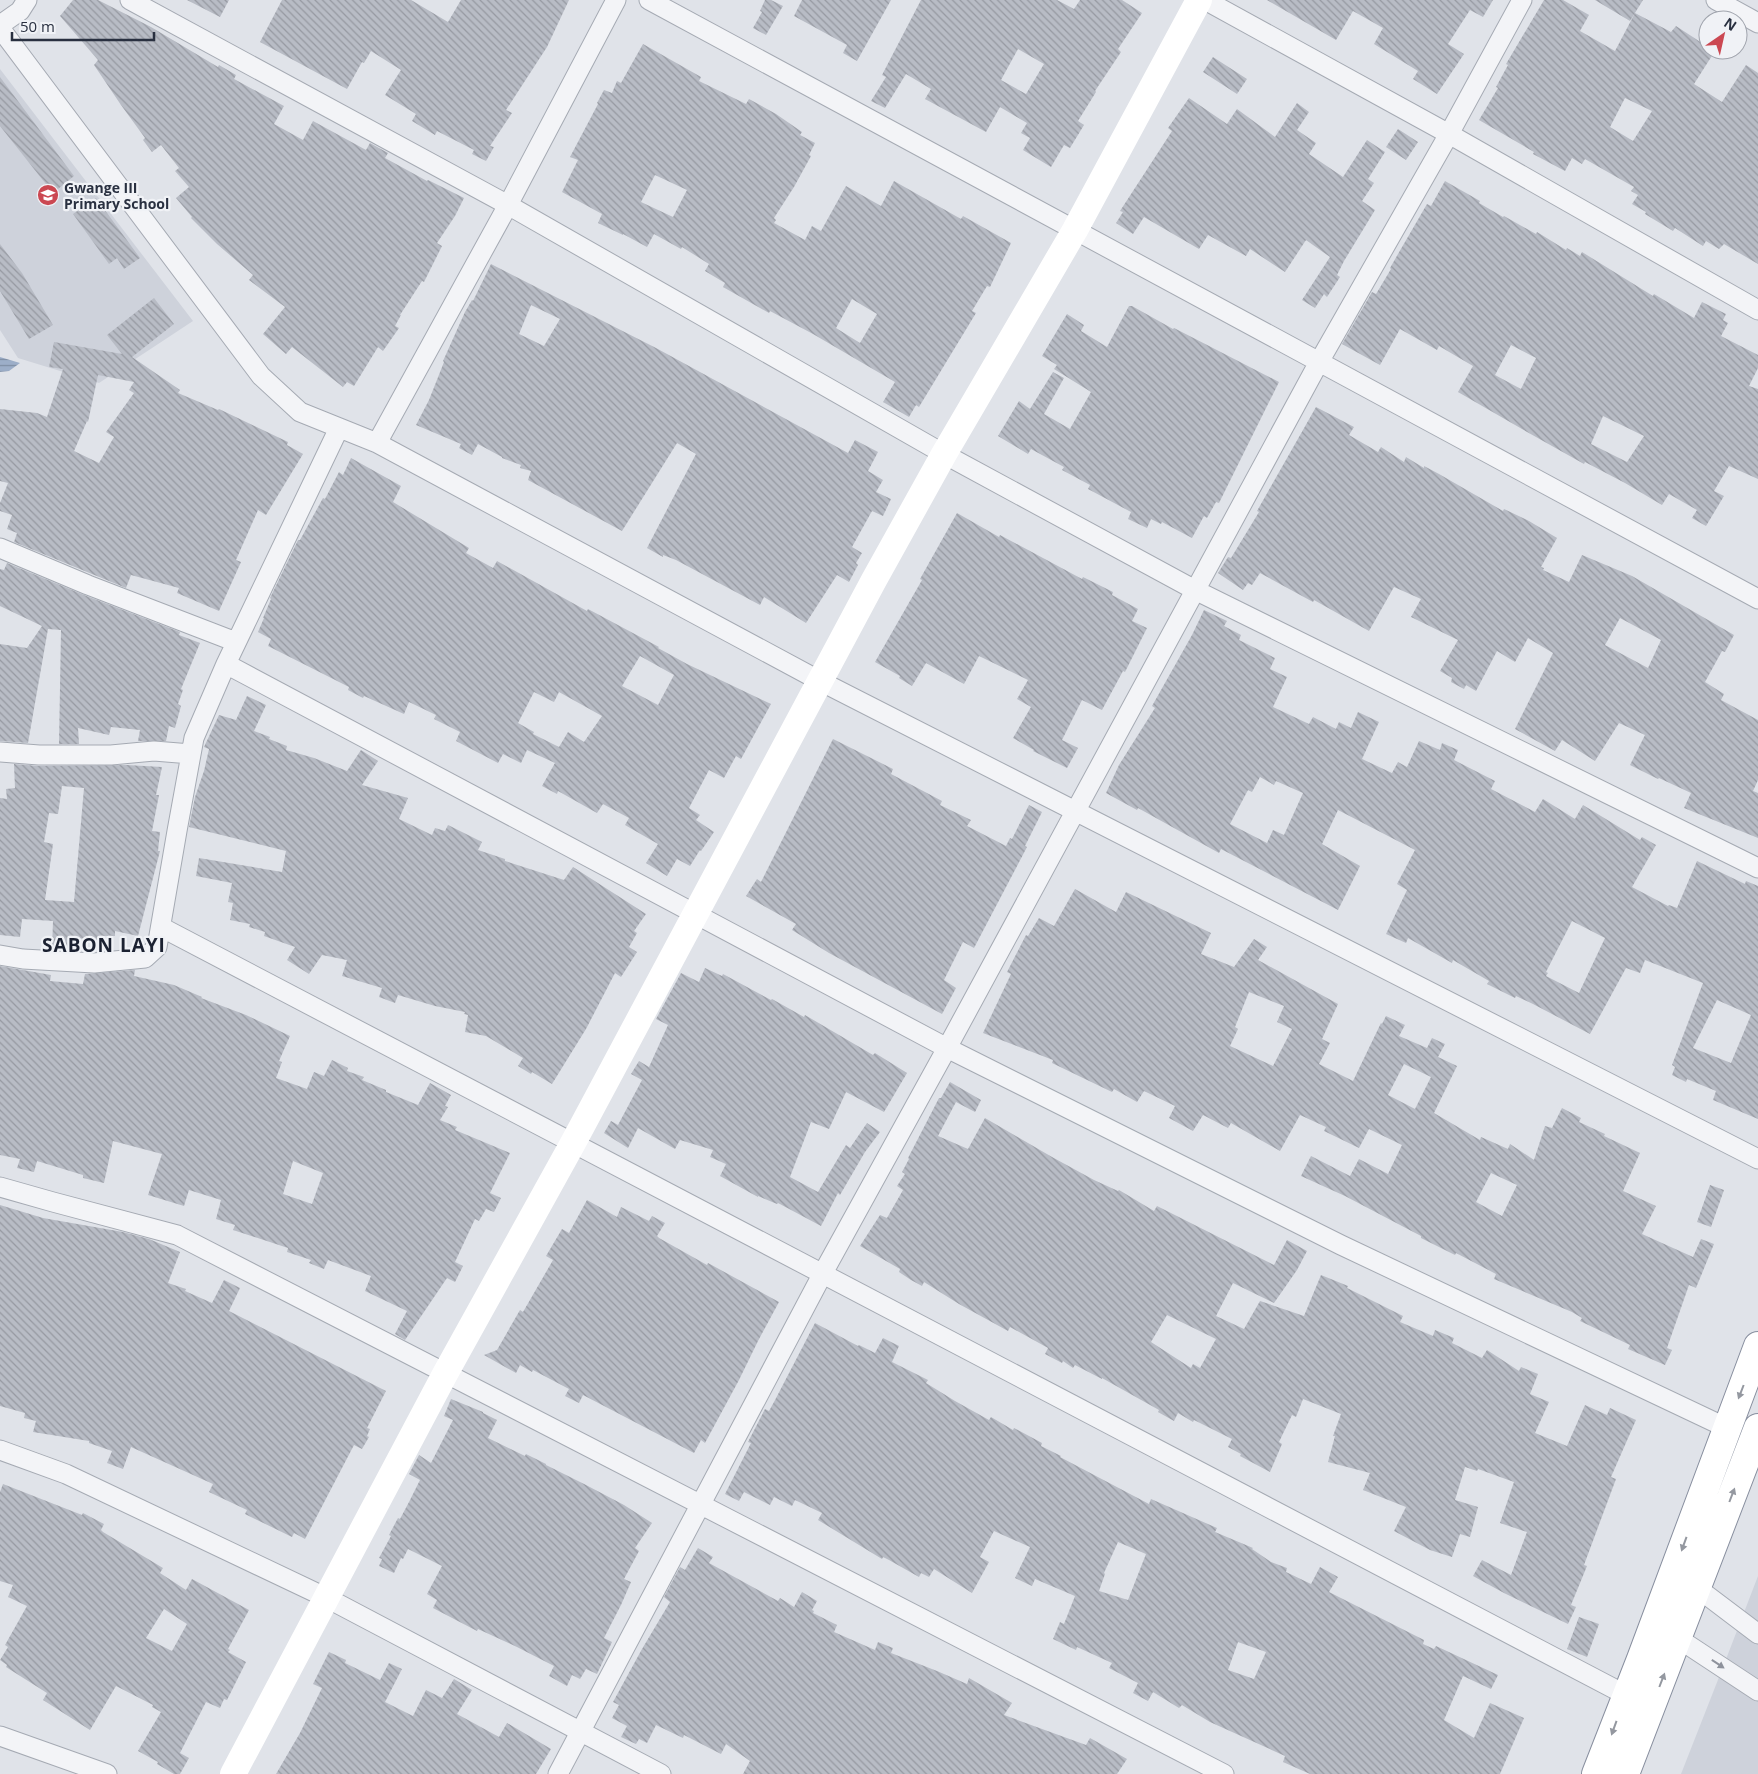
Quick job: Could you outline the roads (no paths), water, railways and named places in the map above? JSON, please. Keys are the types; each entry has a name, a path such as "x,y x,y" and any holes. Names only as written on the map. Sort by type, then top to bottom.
{"highway":[{"path":"1596,1774 1758,1346"},
{"path":"1625,1774 1758,1428"}],"main road":[{"path":"233,1774 445,1374 573,1143 874,580 944,454 1075,230 1199,0"}],"street":[{"path":"28,0 20,11 0,26 261,376 300,412 377,443 820,681 1758,1159"},
{"path":"130,0 508,205 944,454 1195,590 1758,868"},
{"path":"377,443 508,205 616,0"},
{"path":"649,0 1758,599"},
{"path":"1205,0 1449,134 1758,310"},
{"path":"558,1774 823,1273 948,1048 1320,362 1449,134 1522,0"},
{"path":"1716,0 1758,24"},
{"path":"0,955 23,960 94,963 145,958 157,947 194,738 236,642 339,428"},
{"path":"0,548 88,585 236,642"},
{"path":"226,664 948,1048 1341,1245 1727,1428"},
{"path":"0,752 39,755 111,755 154,751 191,754"},
{"path":"161,927 1626,1695"},
{"path":"0,1186 177,1234 445,1374 702,1504 1224,1774"},
{"path":"0,1450 66,1474 327,1598 661,1774"},
{"path":"1672,1576 1696,1588 1758,1634"},
{"path":"1654,1624 1678,1637 1758,1691"},
{"path":"0,1736 107,1774"}],"water":[{"path":"0,357 20,363 9,371 0,372"}],"place":[{"name":"Gwange III Primary School","path":"48,195"}],"district":[{"name":"SABON LAYI","path":"104,945"}]}
